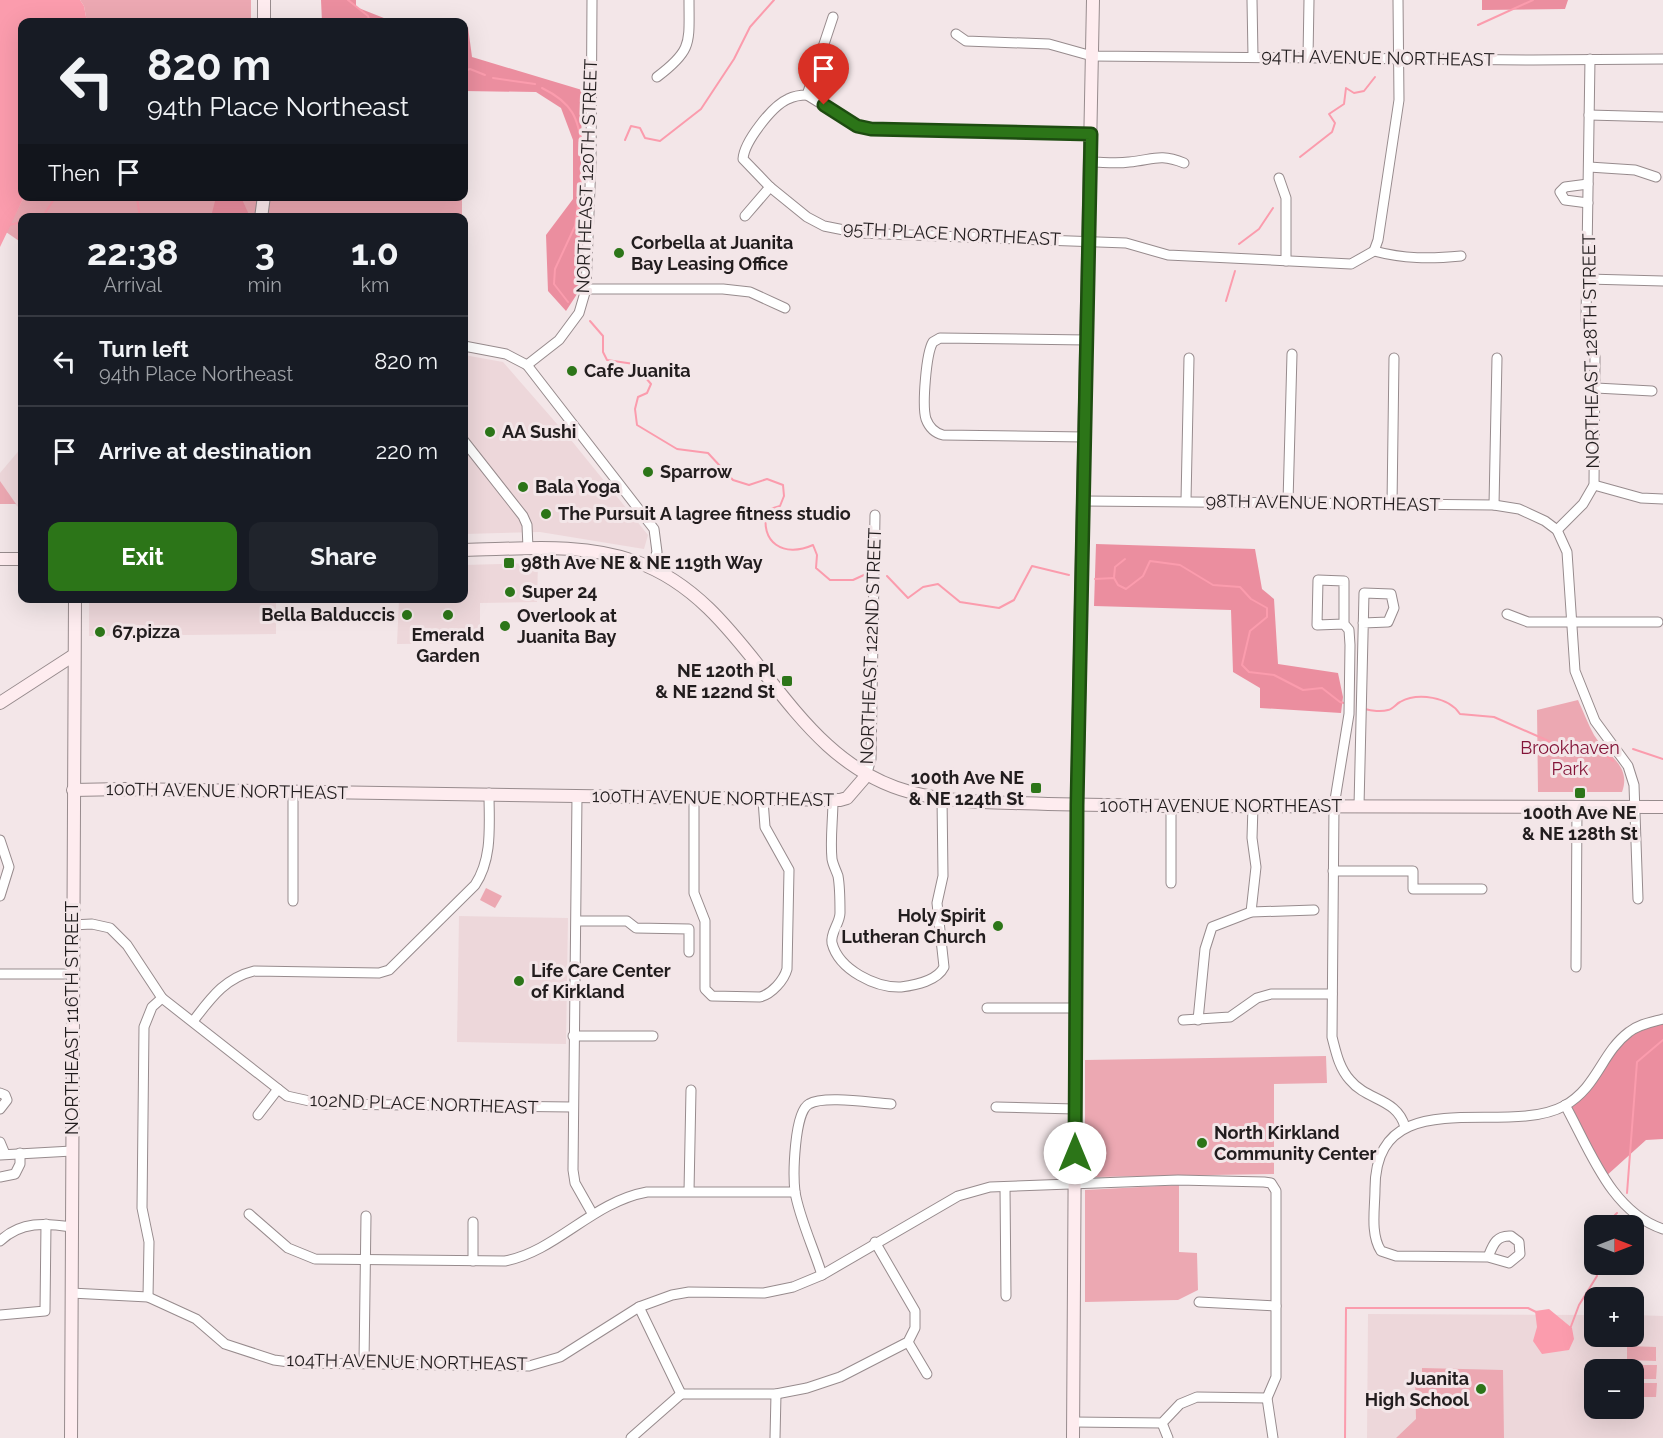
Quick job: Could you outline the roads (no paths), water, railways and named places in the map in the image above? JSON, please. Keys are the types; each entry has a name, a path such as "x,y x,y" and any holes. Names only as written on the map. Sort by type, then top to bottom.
{"street":[{"path":"264,0 264,18"},
{"name":"NORTHEAST 120TH STREET","path":"527,365 559,340 579,313 586,289 591,162 592,0"},
{"path":"657,77 677,62 685,51 689,39 689,0"},
{"path":"1073,1438 1077,805 1094,0"},
{"path":"1252,0 1253,56"},
{"path":"1308,0 1308,57"},
{"path":"1398,0 1400,58 1395,128 1378,240 1374,251 1399,258 1423,260 1461,256"},
{"path":"833,17 807,95 857,126 871,129 1091,134"},
{"name":"94TH AVENUE NORTHEAST","path":"956,34 966,40 1048,44 1092,56 1663,59"},
{"name":"NORTHEAST 128TH STREET","path":"1557,530 1583,504 1594,485 1595,357 1586,320 1590,59"},
{"name":"95TH PLACE NORTHEAST","path":"807,95 787,99 746,143 742,159 770,187 807,217 838,230 1089,240 1126,243 1168,255 1352,264 1374,251"},
{"path":"1589,115 1663,117"},
{"path":"1091,162 1130,162 1169,156 1184,163"},
{"path":"1588,168 1635,170 1656,177"},
{"path":"1279,178 1286,198 1286,261"},
{"path":"1588,184 1565,187 1560,192 1565,200 1588,203"},
{"path":"745,216 770,187"},
{"path":"1587,279 1663,281"},
{"path":"586,289 723,289 750,292 785,308"},
{"path":"1085,437 943,435 933,431 926,417 928,356 933,342 948,337 1087,340"},
{"path":"468,347 506,354 527,365 654,529 657,552 651,568"},
{"path":"1288,502 1292,354"},
{"path":"1186,500 1189,358"},
{"path":"1392,504 1394,358"},
{"path":"1494,505 1497,358"},
{"path":"1596,388 1652,391"},
{"path":"468,446 523,516 527,525 528,549"},
{"path":"1594,485 1641,498 1663,499"},
{"name":"98TH AVENUE NORTHEAST","path":"1084,501 1186,500 1494,505 1519,509 1545,521 1557,530"},
{"name":"NORTHEAST 122ND STREET","path":"866,776 871,759 875,514"},
{"path":"1557,530 1567,552 1575,672 1595,721 1628,766 1636,807 1638,899"},
{"path":"468,550 528,549 600,552 651,568 702,601 826,746 866,776"},
{"path":"0,559 18,559"},
{"path":"1344,624 1317,625 1318,580 1344,581 1344,624 1349,630 1348,714 1334,806 1332,1037 1341,1066 1350,1081 1362,1090 1394,1106 1403,1118 1406,1127"},
{"name":"NORTHEAST 116TH STREET","path":"70,1438 75,603"},
{"path":"1508,614 1528,622 1658,622"},
{"path":"1359,806 1363,623"},
{"path":"0,703 74,655"},
{"name":"100TH AVENUE NORTHEAST","path":"73,790 833,800 848,798 866,776 912,793 942,798 1077,805 1663,807"},
{"path":"293,901 294,792"},
{"path":"194,1020 223,985 242,974 254,971 379,973 389,970 475,885 483,873 487,859 489,794"},
{"path":"578,796 573,1036 575,1183 592,1213"},
{"path":"694,798 694,893 705,921 705,989 712,996 760,997 766,995 785,976 787,969 789,870 765,827 763,800"},
{"path":"833,800 832,858 838,876 840,915 838,926 832,935 832,944 858,975 876,984 893,987 909,986 933,978 941,974 944,967 937,903 943,876 942,798"},
{"path":"1171,806 1171,883"},
{"path":"1251,912 1256,867 1252,838 1253,806"},
{"path":"1576,967 1577,807"},
{"path":"0,840 9,867 0,896"},
{"path":"1333,871 1413,871 1413,889 1482,890"},
{"path":"1198,1020 1209,933 1218,923 1251,912 1314,910"},
{"path":"577,921 627,921 636,928 689,929 689,952"},
{"path":"72,925 92,924 110,928 127,945 162,998 152,1007 144,1027 142,1209 149,1242 148,1297"},
{"path":"0,974 72,974"},
{"path":"1183,1020 1230,1017 1257,998 1271,994 1332,994"},
{"name":"102ND PLACE NORTHEAST","path":"162,998 194,1020 278,1089 299,1100 323,1104 573,1107"},
{"path":"987,1008 1075,1008"},
{"path":"1488,1257 1386,1254 1375,1238 1375,1177 1382,1152 1406,1127 1444,1118 1530,1116 1565,1105 1591,1085 1611,1051 1629,1032 1663,1019"},
{"path":"573,1036 653,1036"},
{"path":"258,1115 278,1089"},
{"path":"690,1191 691,1090"},
{"path":"0,1093 5,1095 7,1100 0,1109"},
{"path":"822,1275 795,1192 799,1120 808,1104 825,1100 891,1104"},
{"path":"1565,1105 1618,1199 1635,1215 1663,1229"},
{"path":"996,1107 1075,1109"},
{"path":"0,1142 3,1155 72,1151"},
{"path":"0,1177 15,1174 20,1164 20,1153"},
{"name":"104TH AVENUE NORTHEAST","path":"71,1293 148,1297 196,1319 225,1344 274,1360 297,1363 529,1366 560,1356 639,1307 672,1295 690,1292 779,1291 822,1275 875,1242 958,1196 990,1187 1058,1187 1075,1183 1217,1180 1264,1182 1275,1187 1276,1306"},
{"path":"1005,1187 1006,1296"},
{"path":"249,1214 300,1255 315,1259 505,1261 532,1254 592,1213 633,1195 690,1191 795,1192"},
{"path":"364,1363 366,1216"},
{"path":"473,1222 473,1261"},
{"path":"0,1241 21,1227 46,1224 72,1227"},
{"path":"0,1315 45,1311 46,1224"},
{"path":"631,1438 681,1394 776,1394 840,1377 908,1341 915,1329 915,1311 875,1242"},
{"path":"1199,1302 1276,1306 1276,1377 1267,1398 1273,1438"},
{"path":"639,1307 681,1394"},
{"path":"908,1341 927,1374"},
{"path":"775,1438 776,1394"},
{"path":"1073,1422 1162,1423 1180,1404 1197,1397 1267,1398"},
{"path":"1162,1423 1167,1438"}],"waterway":[{"path":"348,0 369,18"},
{"path":"625,140 631,126 640,128 645,138 660,141 701,109 734,59 750,27 774,0"},
{"path":"1478,25 1533,0"},
{"path":"468,70 485,75"},
{"path":"1300,157 1332,132 1335,123 1329,114 1344,104 1346,88 1354,93 1364,91 1375,77"},
{"path":"493,78 535,84"},
{"path":"542,88 561,100 572,113 579,129 583,150"},
{"path":"568,302 554,284 555,269 575,226 583,168"},
{"path":"45,213 53,201"},
{"path":"138,201 139,213"},
{"path":"1239,244 1259,229 1273,208"},
{"path":"9,225 18,223"},
{"path":"1226,301 1235,271"},
{"path":"590,321 603,336 603,352 607,360 634,364 651,384 647,393 638,397 635,409 637,425 677,449 708,453 733,480 749,485 767,479 783,485 784,496 780,506 767,510 765,522 770,539 776,545 792,550 813,545 817,555 816,568 830,580 853,580 866,574"},
{"path":"1114,578 1115,567 1125,559"},
{"path":"1095,579 1114,578 1118,585 1126,589 1143,576 1150,561 1180,565 1213,585 1240,587 1251,599 1267,608 1267,617 1250,631 1242,665 1249,672 1274,675 1303,690 1322,688 1340,702 1348,704"},
{"path":"887,576 908,598 923,587 938,584 960,602 999,608 1014,600 1032,566 1069,575"},
{"path":"1365,709 1386,711 1407,699 1433,698 1449,704 1460,714 1494,717 1569,750 1598,749 1613,761"},
{"path":"1633,749 1663,759"},
{"path":"1627,1193 1637,1062 1663,1040"},
{"path":"1570,1329 1579,1305 1597,1275"},
{"path":"1345,1438 1346,1308 1528,1308 1536,1312"}],"place":[{"name":"Corbella at Juanita Bay Leasing Office","path":"619,253"},
{"name":"Cafe Juanita","path":"572,371"},
{"name":"AA Sushi","path":"490,432"},
{"name":"Sparrow","path":"648,472"},
{"name":"Bala Yoga","path":"523,487"},
{"name":"The Pursuit A lagree fitness studio","path":"546,514"},
{"name":"98th Ave NE & NE 119th Way","path":"509,563"},
{"name":"Super 24","path":"510,592"},
{"name":"Bella Balduccis","path":"407,615"},
{"name":"Emerald Garden","path":"448,615"},
{"name":"Overlook at Juanita Bay","path":"505,626"},
{"name":"67.pizza","path":"100,632"},
{"name":"NE 120th Pl & NE 122nd St","path":"787,681"},
{"name":"100th Ave NE & NE 124th St","path":"1036,788"},
{"name":"100th Ave NE & NE 128th St","path":"1580,793"},
{"name":"Holy Spirit Lutheran Church","path":"998,926"},
{"name":"Life Care Center of Kirkland","path":"519,981"},
{"name":"North Kirkland Community Center","path":"1202,1143"},
{"name":"Juanita High School","path":"1481,1389"}],"park label":[{"name":"Brookhaven Park","path":"1570,758"}]}
